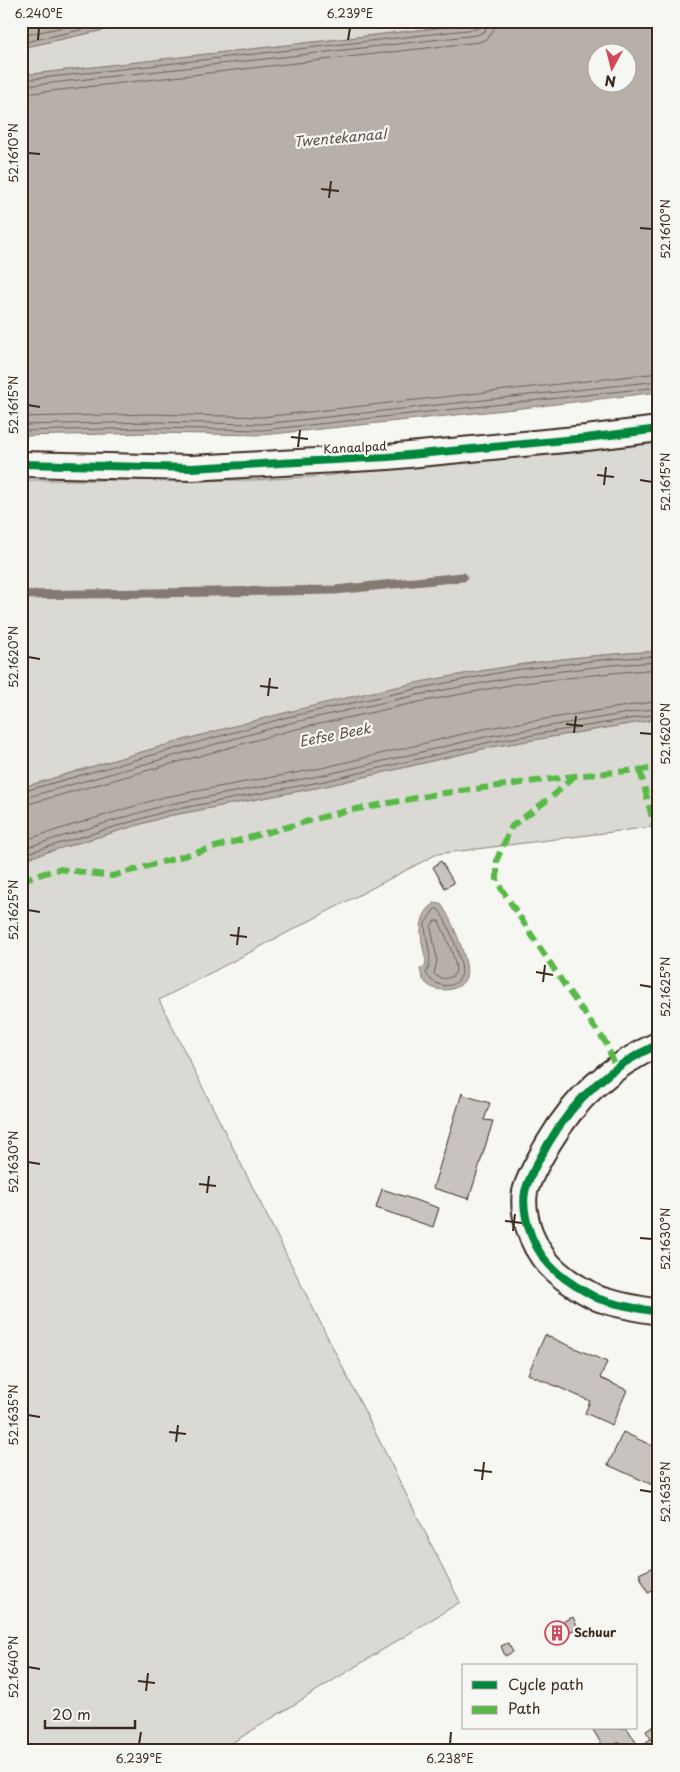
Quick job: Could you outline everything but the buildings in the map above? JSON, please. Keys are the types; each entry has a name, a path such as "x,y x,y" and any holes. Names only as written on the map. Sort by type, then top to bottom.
{"street":[{"name":"Kanaalpad","path":"21,464 202,468 388,457 659,429"},
{"path":"659,1044 624,1062 577,1102 558,1127 533,1171 525,1192 524,1213 532,1241 548,1265 570,1283 601,1300 637,1309 659,1312"}],"shaded area":[{"path":"145,21 498,21 32,74 21,71 21,48"},
{"path":"659,440 659,651 530,663 388,689 265,718 21,788 21,480 254,480 325,476 439,461"},
{"path":"659,719 659,826 437,854 159,1000 460,1602 219,1751 21,1751 21,860 168,816 326,786 491,747"}],"water":[{"path":"21,21 145,21 21,48"},
{"name":"Twentekanaal","path":"498,21 659,21 659,392 263,435 153,433 21,436 21,71 32,74"},
{"name":"Eefse Beek","path":"659,651 659,719 491,747 326,786 168,816 21,860 21,788 203,734 388,689 450,676 530,663"},
{"path":"434,903 441,904 445,910 459,940 467,970 463,982 459,986 448,990 430,987 421,975 420,969 425,966 426,961 421,937 422,923 428,909"}],"waterway":[{"path":"21,595 335,590 463,577"}],"marked path":[{"path":"21,880 59,869 112,876 341,812 437,794 574,776 659,768"},
{"path":"640,770 656,834 659,862"},
{"path":"574,776 554,795 512,826 497,859 497,882 567,989 606,1043 616,1068"}],"cycle path":[{"path":"21,464 192,468 388,457 659,429"},
{"path":"659,1044 609,1073 582,1098 548,1144 529,1179 524,1200 526,1218 532,1237 543,1257 557,1273 599,1299 624,1306 659,1312"}],"place":[{"name":"Schuur","path":"557,1633"}]}
